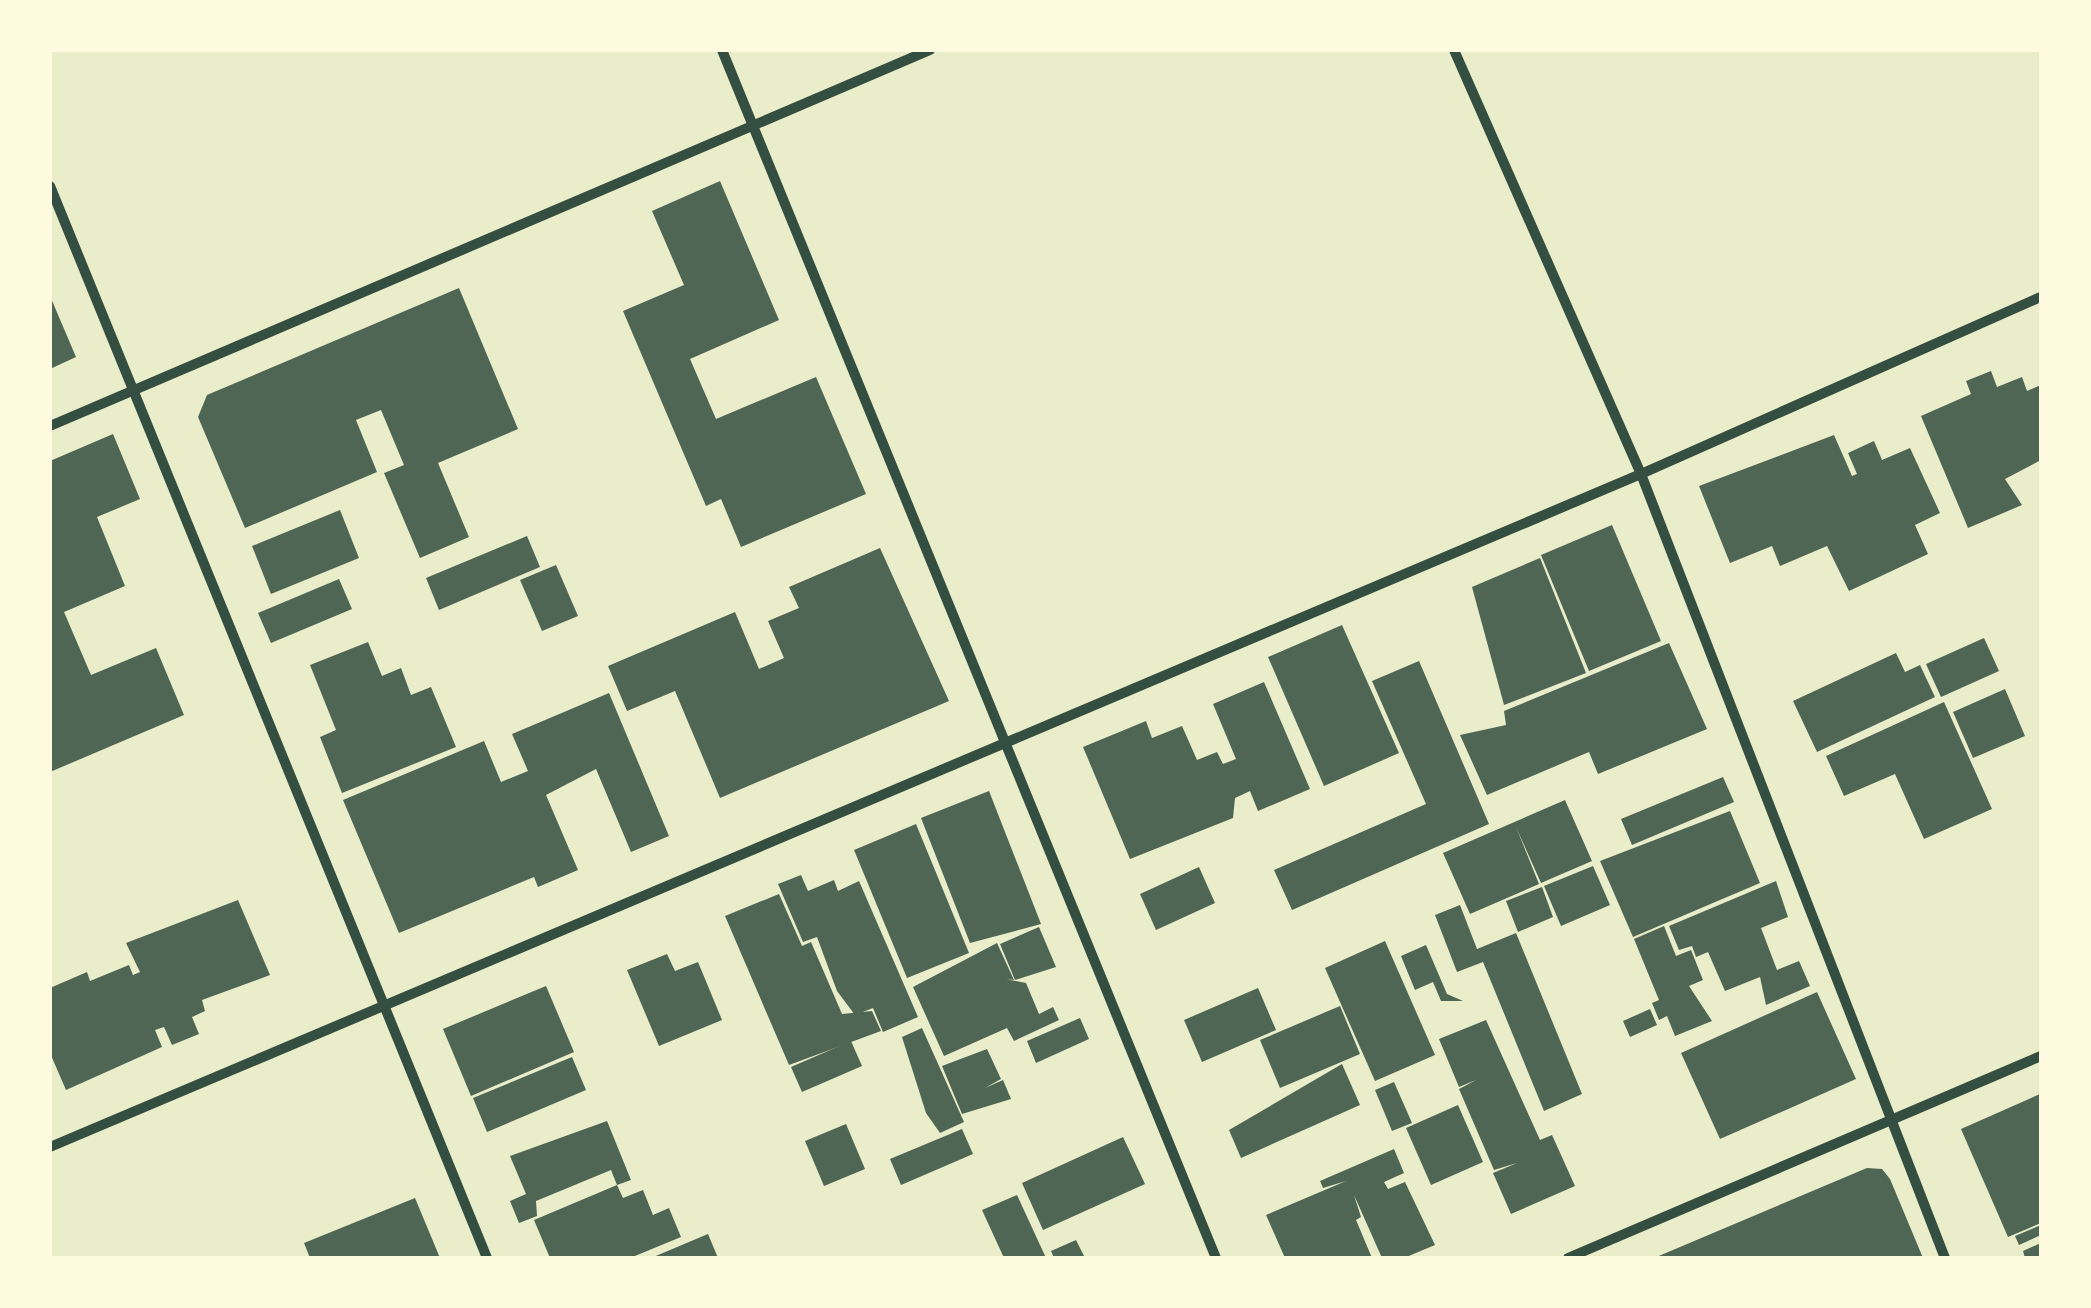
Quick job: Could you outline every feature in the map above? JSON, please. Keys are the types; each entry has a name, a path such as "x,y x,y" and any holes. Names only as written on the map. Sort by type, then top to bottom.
{"street":[{"path":"722,50 1216,1258"},
{"path":"50,426 930,50"},
{"path":"1454,50 1640,474 1888,1124 1944,1258"},
{"path":"50,186 487,1258"},
{"path":"50,1148 1640,474 2041,297"},
{"path":"1568,1258 2041,1056"}],"building":[{"path":"720,181 779,320 690,359 716,419 816,377 866,494 741,547 721,499 706,506 623,311 684,285 652,211"},
{"path":"459,288 518,429 438,463 469,537 420,558 384,473 404,465 381,410 356,420 377,472 245,528 198,417 207,395"},
{"path":"50,296 76,357 50,369"},
{"path":"1991,371 1997,387 2022,377 2027,391 2041,385 2041,460 2005,479 2022,505 1968,528 1921,416 1971,394 1966,381"},
{"path":"113,434 140,499 97,517 125,586 64,612 91,675 156,648 184,715 50,772 50,461"},
{"path":"1834,435 1852,476 1857,474 1848,453 1874,441 1882,460 1910,448 1940,513 1915,525 1928,554 1849,591 1827,546 1780,566 1772,546 1730,563 1699,486"},
{"path":"340,510 359,558 271,594 252,546"},
{"path":"1612,525 1661,641 1589,671 1541,555"},
{"path":"527,536 540,567 439,610 426,578"},
{"path":"880,548 949,701 720,798 675,691 627,711 608,666 735,612 759,669 784,658 768,621 799,608 789,587"},
{"path":"1540,558 1586,673 1504,705 1472,587"},
{"path":"556,565 578,616 542,631 520,580"},
{"path":"339,579 352,609 271,643 258,613"},
{"path":"1342,625 1399,753 1324,786 1268,657"},
{"path":"1984,638 1999,671 1941,697 1926,664"},
{"path":"368,642 382,676 401,668 411,695 431,687 456,747 342,793 320,737 336,730 310,665"},
{"path":"1669,643 1707,729 1598,774 1589,752 1487,795 1460,735 1506,725 1504,711"},
{"path":"1896,653 1905,672 1920,665 1935,697 1817,752 1793,701"},
{"path":"1419,661 1489,824 1292,910 1274,870 1426,804 1372,681"},
{"path":"1264,682 1310,789 1258,811 1250,791 1235,798 1233,818 1130,859 1083,747 1146,721 1152,738 1182,726 1197,760 1217,752 1223,764 1236,759 1213,704"},
{"path":"2005,689 2025,736 1973,758 1953,712"},
{"path":"609,693 669,836 631,852 596,769 546,795 578,870 538,887 534,877 399,933 343,800 484,741 501,782 528,771 512,734"},
{"path":"1944,702 1992,809 1924,839 1895,774 1844,796 1826,756"},
{"path":"1723,777 1734,802 1632,845 1621,819"},
{"path":"989,791 1041,924 970,943 921,818"},
{"path":"1565,800 1592,861 1541,883 1516,827 1539,884 1470,914 1443,853"},
{"path":"1730,811 1760,883 1633,937 1600,861"},
{"path":"916,824 969,953 907,978 854,850"},
{"path":"1593,866 1610,905 1561,926 1544,886"},
{"path":"1199,867 1215,903 1156,930 1140,894"},
{"path":"801,875 808,891 834,880 838,891 859,881 918,1017 883,1032 873,1008 855,1015 837,991 817,937 803,942 778,884"},
{"path":"1776,881 1788,917 1761,928 1777,970 1799,961 1810,986 1766,1005 1760,977 1725,991 1708,952 1696,957 1692,946 1679,950 1669,926"},
{"path":"1542,887 1553,917 1518,932 1506,901"},
{"path":"779,894 802,946 811,942 842,1014 872,1011 881,1031 789,1065 725,916"},
{"path":"238,900 270,975 202,1000 205,1011 192,1017 199,1034 172,1045 164,1027 155,1030 162,1047 66,1090 50,1053 50,988 87,972 90,981 129,965 133,975 140,972 126,943"},
{"path":"1460,905 1477,949 1516,933 1582,1094 1544,1111 1483,962 1457,972 1435,915"},
{"path":"1664,926 1676,956 1691,950 1703,980 1689,986 1712,1021 1675,1036 1667,1016 1659,1020 1652,1003 1659,1000 1634,939"},
{"path":"1039,927 1056,967 1015,980 1000,944"},
{"path":"1385,941 1435,1055 1375,1081 1325,968"},
{"path":"997,943 1014,980 1006,979 1026,983 1039,1014 1053,1007 1059,1020 1014,1041 1007,1028 944,1056 913,987"},
{"path":"1426,945 1447,994 1463,1001 1441,1001 1433,982 1415,990 1401,956"},
{"path":"667,954 675,971 698,962 722,1020 659,1046 627,970"},
{"path":"546,986 574,1052 471,1096 443,1029"},
{"path":"1258,988 1276,1030 1202,1062 1184,1020"},
{"path":"1817,992 1856,1079 1720,1139 1681,1053"},
{"path":"1340,1006 1360,1054 1280,1088 1260,1040"},
{"path":"1650,1009 1657,1025 1630,1037 1623,1021"},
{"path":"1080,1018 1089,1039 1036,1063 1027,1041"},
{"path":"1486,1020 1540,1140 1552,1135 1575,1186 1511,1214 1493,1173 1517,1163 1494,1170 1459,1089 1476,1080 1459,1087 1439,1039"},
{"path":"922,1028 964,1122 940,1133 926,1113 902,1037"},
{"path":"851,1041 862,1066 802,1092 791,1067"},
{"path":"987,1049 1001,1079 985,1088 1003,1080 1011,1099 962,1114 942,1066"},
{"path":"572,1057 586,1090 487,1132 473,1098"},
{"path":"1342,1064 1360,1105 1241,1158 1229,1130"},
{"path":"1394,1082 1412,1123 1392,1131 1375,1090"},
{"path":"2040,1094 2041,1223 2008,1237 1961,1129"},
{"path":"1458,1105 1483,1162 1431,1185 1406,1128"},
{"path":"607,1121 631,1180 617,1185 611,1170 536,1201 537,1216 519,1223 510,1201 526,1194 510,1156"},
{"path":"846,1124 865,1169 824,1186 805,1141"},
{"path":"962,1129 973,1154 901,1185 890,1159"},
{"path":"1123,1137 1145,1184 1043,1230 1022,1183"},
{"path":"1394,1149 1404,1173 1384,1182 1388,1189 1405,1182 1435,1245 1404,1258 1382,1258 1354,1195 1361,1217 1356,1220 1372,1258 1285,1258 1266,1215 1346,1181 1323,1188 1320,1181"},
{"path":"1867,1168 1882,1169 1890,1179 1923,1258 1654,1258"},
{"path":"617,1185 623,1198 643,1190 653,1215 669,1208 681,1237 630,1258 550,1258 534,1220"},
{"path":"1017,1195 1046,1258 1004,1258 982,1210"},
{"path":"415,1198 440,1258 310,1258 304,1243"},
{"path":"2041,1225 2041,1235 2019,1245 2015,1236"},
{"path":"708,1234 718,1258 651,1258"},
{"path":"1076,1240 1085,1258 1054,1258 1051,1251"},
{"path":"2041,1243 2041,1258 2025,1258 2023,1251"}]}
